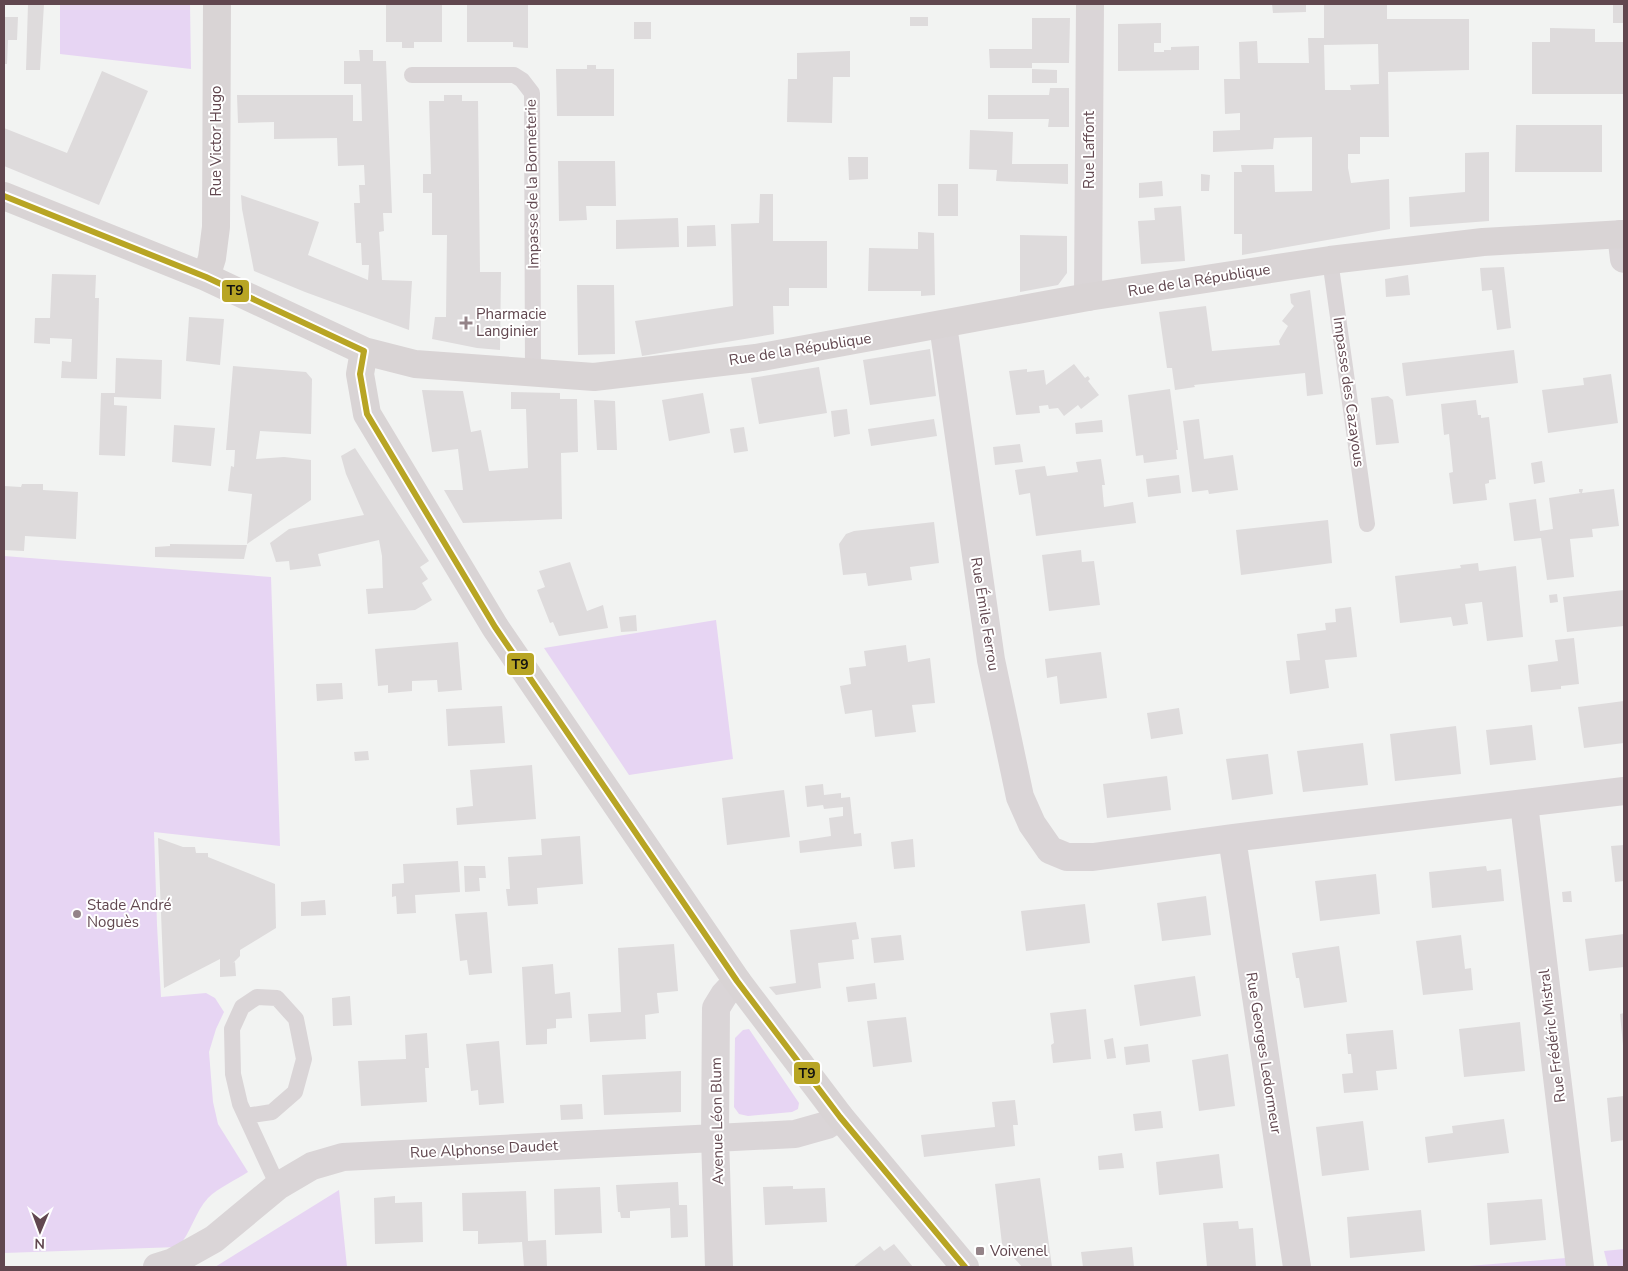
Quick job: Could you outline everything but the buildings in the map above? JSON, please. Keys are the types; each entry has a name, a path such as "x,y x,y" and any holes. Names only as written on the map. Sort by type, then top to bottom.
{"street":[{"name":"Rue Victor Hugo","path":"206,277 212,258 216,227 217,4"},
{"name":"Rue Laffont","path":"1088,297 1090,4"},
{"name":"Rue de la République","path":"4,196 206,277 364,351 415,364 594,377 756,358 1088,297 1330,260 1484,242 1623,242"},
{"name":"Rue Émile Ferrou","path":"943,324 991,660 1020,798 1032,824 1050,850 1067,857 1093,857 1232,838"},
{"path":"364,351 360,374 367,414 495,627 736,981 840,1117 965,1267"},
{"path":"1232,838 1624,791"},
{"name":"Rue Frédéric Mistral","path":"1524,804 1580,1267"},
{"name":"Rue Georges Ledormeur","path":"1232,838 1297,1267"},
{"name":"Avenue Léon Blum","path":"720,1267 715,1137 716,1008 736,981"},
{"name":"Rue Alphonse Daudet","path":"157,1267 173,1262 214,1239 278,1186 312,1166 343,1156 795,1134 827,1125 840,1117"}],"lane":[{"name":"Impasse de la Bonneterie","path":"412,75 514,75 522,80 532,93 533,372"},
{"name":"Impasse des Cazayous","path":"1330,260 1368,524"},
{"path":"246,1116 272,1112 295,1092 304,1059 296,1018 277,998 257,997 242,1007 232,1029 233,1074 240,1104 278,1186"}],"shaded area":[{"path":"60,4 190,4 191,69 60,54"},
{"name":"Stade André Noguès","path":"4,556 271,577 280,846 154,832 161,997 206,993 215,998 224,1012 216,1029 209,1052 213,1102 218,1124 248,1172 222,1187 208,1198 178,1247 4,1253"},
{"path":"716,620 733,759 629,775 544,648"},
{"path":"749,1029 799,1103 798,1109 792,1112 748,1116 739,1114 734,1107 735,1038 743,1030"},
{"path":"339,1190 347,1267 215,1267"},
{"path":"1624,1249 1624,1267 1608,1267 1604,1251"},
{"path":"1566,1258 1569,1267 1457,1267"}],"transit line":[{"name":"T9","path":"4,196 206,277 364,351 360,374 367,414 495,627 737,981 840,1117 965,1267"}],"place":[{"name":"Pharmacie Langinier","path":"466,323"},
{"name":"Stade André Noguès","path":"77,914"},
{"name":"Voivenel","path":"980,1251"}]}
